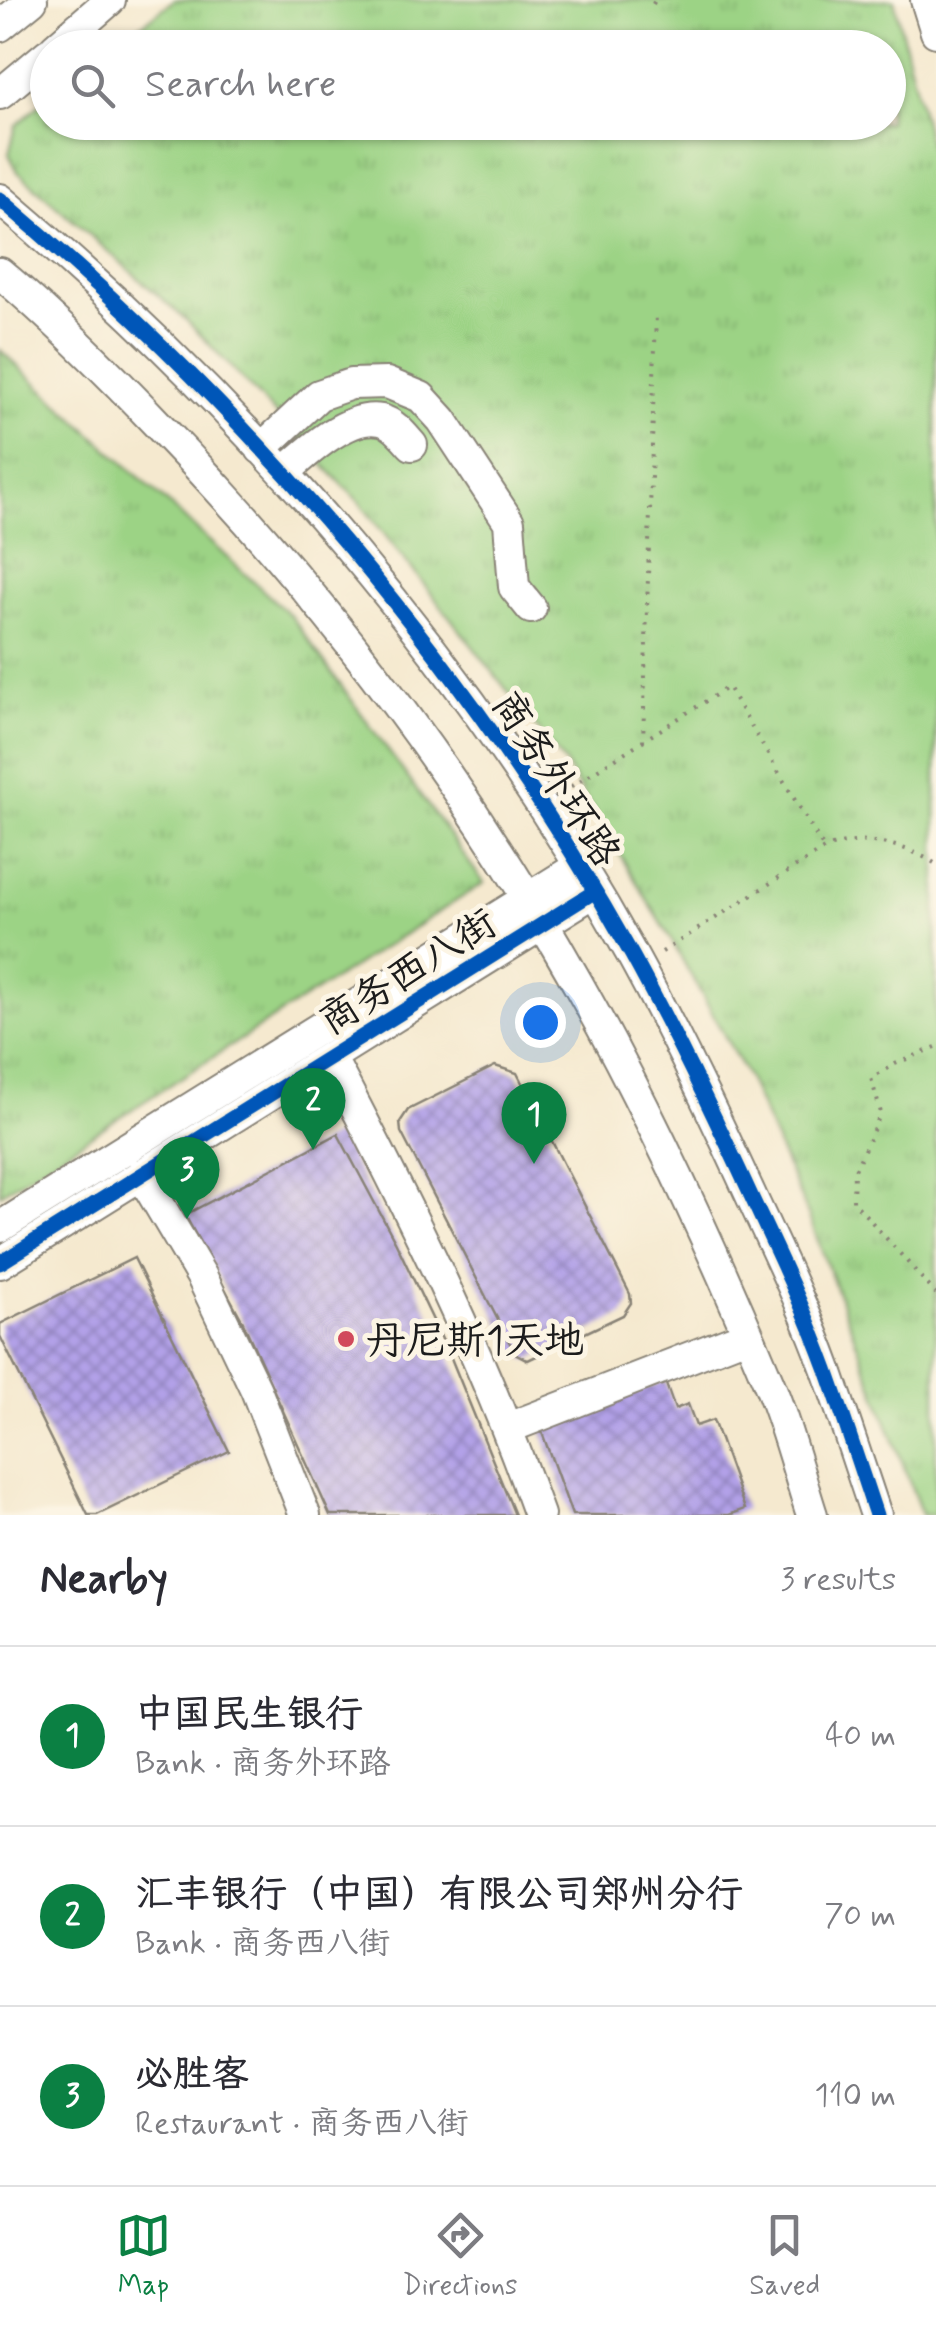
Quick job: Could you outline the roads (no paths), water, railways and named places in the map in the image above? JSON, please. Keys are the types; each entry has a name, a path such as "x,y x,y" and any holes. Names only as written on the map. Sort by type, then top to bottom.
{"street":[{"path":"0,26 32,0"},
{"path":"76,30 110,0"},
{"path":"926,0 936,32"},
{"path":"0,94 30,69"},
{"name":"商务外环路","path":"0,198 86,272 312,503 424,641 540,806 638,967 684,1053 796,1294 826,1368 876,1515"},
{"path":"0,273 116,381 268,543 441,767 578,983 673,1165 771,1389 812,1515"},
{"path":"261,449 320,395 351,384 387,383 421,397 442,420 509,522 514,587 531,608"},
{"path":"284,474 332,433 354,424 380,419 396,428 412,445"},
{"name":"商务西八街","path":"0,1227 586,879"},
{"name":"商务西八街","path":"0,1262 330,1057 534,912"},
{"path":"330,1057 430,1254 508,1428 539,1515"},
{"path":"141,1174 202,1277 256,1390 296,1512"},
{"path":"508,1428 747,1335"}],"place":[{"name":"汇丰银行（中国）有限公司郑州分行","path":"313,1150"},
{"name":"中国民生银行","path":"534,1164"},
{"name":"必胜客","path":"187,1219"},
{"name":"丹尼斯1天地","path":"346,1339"}]}
